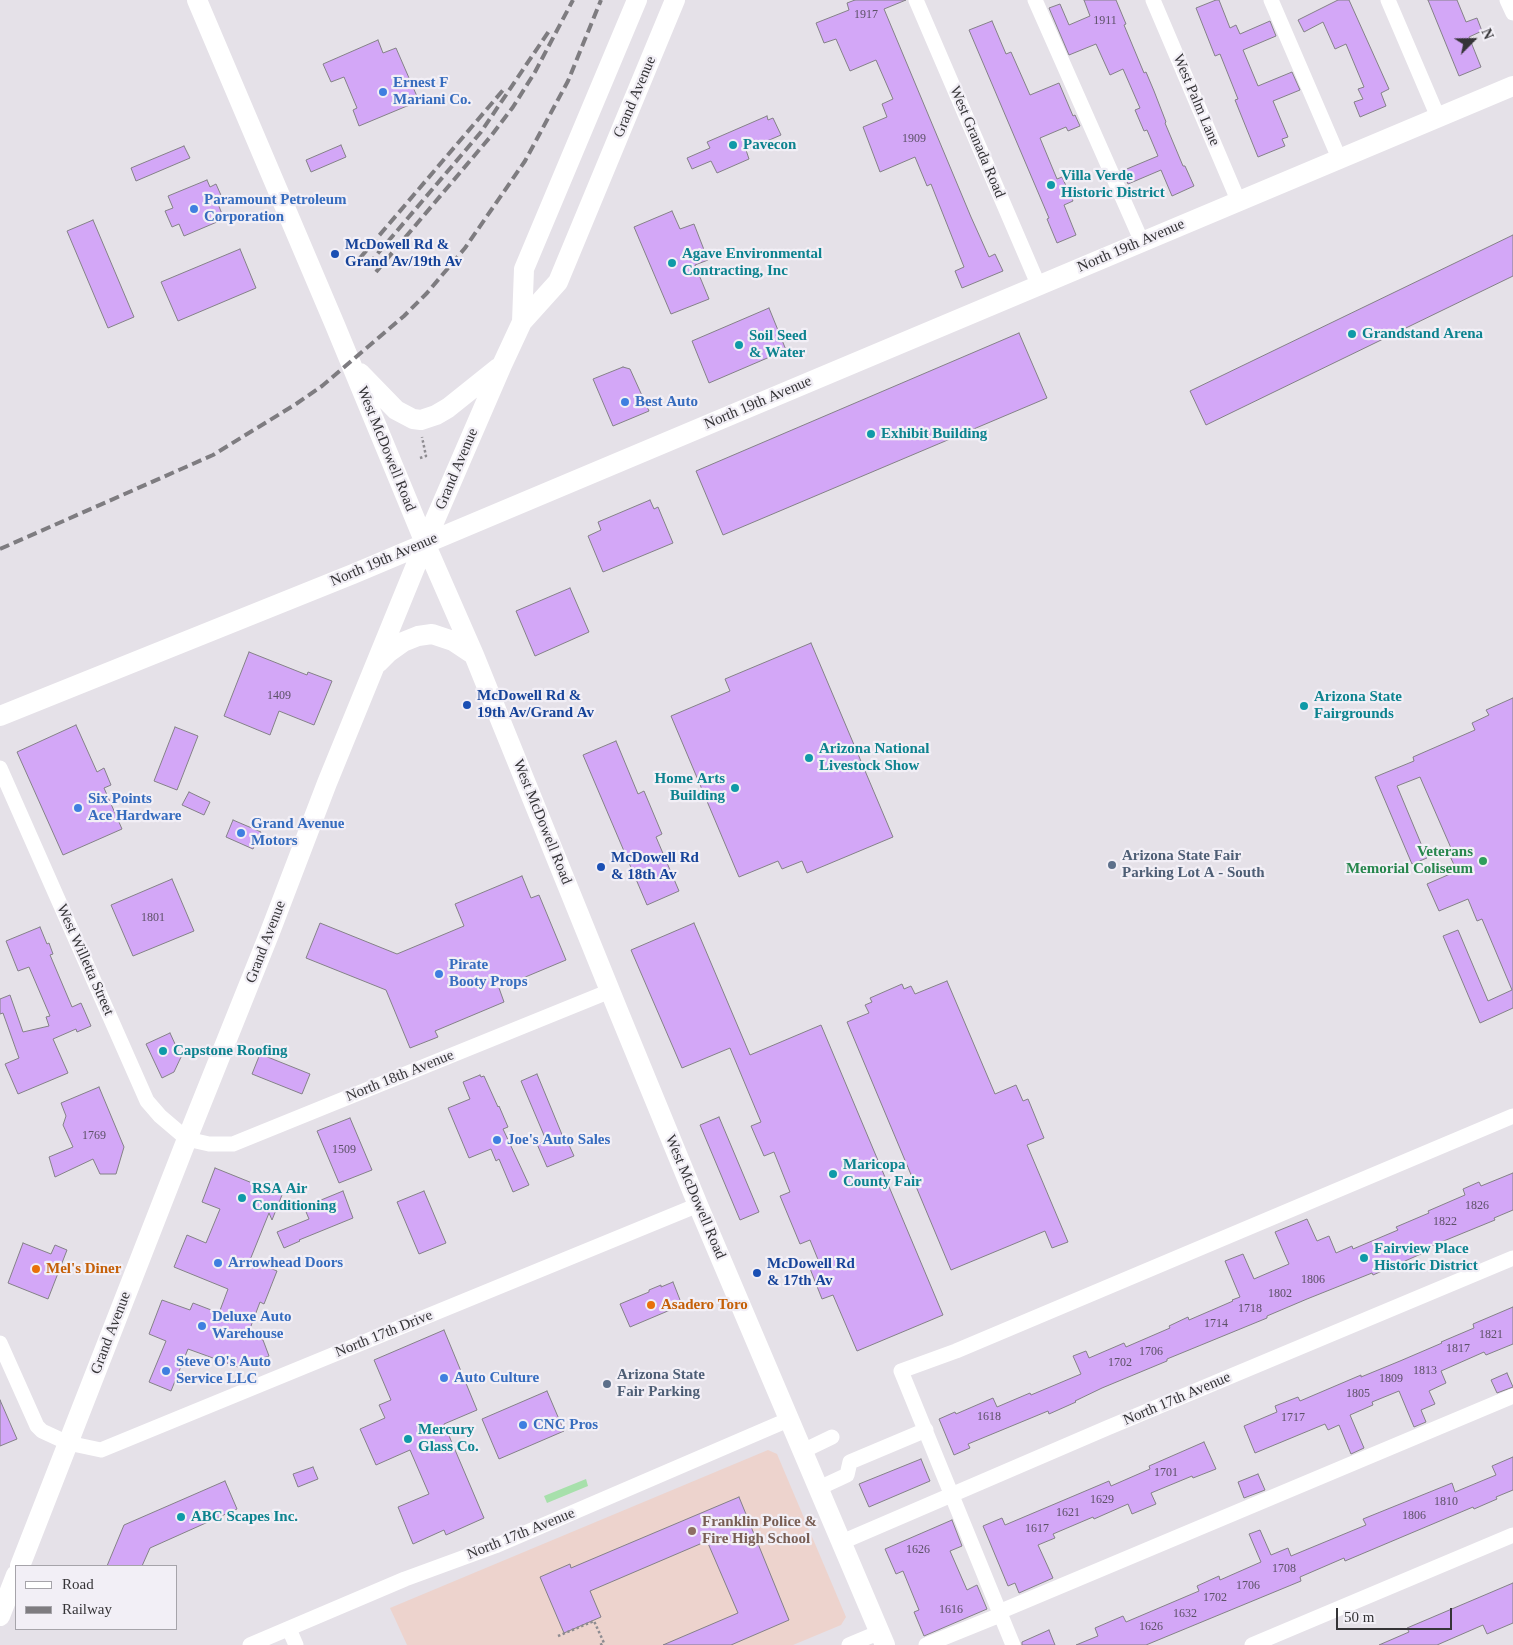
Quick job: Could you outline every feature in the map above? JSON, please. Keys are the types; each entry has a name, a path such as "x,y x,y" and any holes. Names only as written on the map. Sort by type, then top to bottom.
{"main road":[{"name":"West McDowell Road","path":"197,0 425,544 474,655 698,1205 882,1638"},
{"name":"Grand Avenue","path":"522,322 524,269 637,0"},
{"name":"Grand Avenue","path":"20,1565 327,783 425,544 522,322 558,282 675,0"},
{"name":"North 19th Avenue","path":"0,716 425,544 1038,284 1513,86"},
{"path":"350,362 388,404 413,419 421,420 436,415 448,408 502,365"},
{"path":"375,666 389,652 403,642 425,634 442,636 474,655"},
{"path":"0,1616 15,1578"}],"street":[{"name":"West Granada Road","path":"916,0 1038,284"},
{"path":"1035,0 1142,242"},
{"name":"West Palm Lane","path":"1153,0 1238,200"},
{"path":"1271,0 1339,158"},
{"path":"1388,0 1438,117"},
{"path":"1508,0 1513,13"},
{"name":"West Willetta Street","path":"0,768 147,1101 160,1116 186,1139"},
{"name":"North 18th Avenue","path":"186,1139 209,1144 233,1144 610,991"},
{"path":"1013,1645 901,1371 956,1351 1513,1116"},
{"name":"North 17th Drive","path":"0,1342 37,1426 42,1432 68,1443 101,1450 698,1205"},
{"name":"North 17th Avenue","path":"842,1542 1513,1258"},
{"path":"926,1645 1513,1396"},
{"name":"North 17th Avenue","path":"250,1645 404,1579 495,1546 790,1419"},
{"path":"819,1488 846,1474 850,1462 926,1430"},
{"path":"803,1450 832,1437"},
{"path":"1252,1645 1513,1535"},
{"path":"289,1629 296,1645"},
{"path":"849,1645 882,1638"}],"path":[{"path":"420,458 426,456 421,433"},
{"path":"558,1636 594,1621 604,1643 600,1645"}],"shaded area":[{"name":"Franklin Police & Fire High School","path":"768,1450 777,1454 846,1617 841,1625 793,1645 407,1645 390,1608"}],"green space":[{"path":"586,1479 588,1486 547,1503 544,1496"}],"building":[{"path":"855,0 906,0 884,9 989,257 995,254 1003,271 962,288 955,271 964,267 931,184 927,186 915,157 880,172 863,127 887,117 882,104 893,99 876,60 850,71 836,39 824,43 816,23 849,10 847,3"},
{"path":"1084,0 1116,0 1126,24 1124,25 1144,73 1146,72 1154,91 1183,166 1185,166 1194,186 1172,196 1161,170 1128,184 1122,171 1158,156 1147,130 1144,131 1135,110 1140,108 1123,69 1110,75 1096,44 1069,55 1049,8 1060,4 1069,25 1090,16"},
{"path":"1219,0 1230,28 1236,25 1240,34 1270,21 1276,36 1243,50 1258,86 1292,72 1300,90 1273,101 1288,137 1282,139 1285,146 1258,157 1235,100 1238,99 1220,54 1215,56 1196,8"},
{"path":"1338,0 1349,0 1389,89 1381,93 1386,106 1360,117 1354,102 1363,99 1358,89 1364,87 1346,44 1335,49 1323,22 1304,32 1298,20"},
{"path":"1428,0 1457,0 1466,22 1477,18 1482,31 1469,37 1481,67 1459,76"},
{"path":"992,21 1006,54 1011,52 1030,95 1059,83 1073,116 1075,115 1080,126 1068,131 1066,127 1040,138 1057,179 1062,177 1073,201 1064,205 1076,235 1057,243 1047,219 1049,218 969,30"},
{"name":"Ernest F Mariani Co.","path":"378,40 383,53 396,48 419,101 359,126 353,110 357,108 344,77 331,82 323,64"},
{"name":"Pavecon","path":"767,116 768,120 773,118 781,135 746,150 749,159 717,173 711,161 692,169 687,158 710,148 707,142"},
{"path":"341,145 346,157 311,172 306,160"},
{"path":"184,146 190,158 136,181 131,168"},
{"name":"Paramount Petroleum Corporation","path":"207,180 210,187 216,184 224,202 218,204 224,219 184,236 179,224 172,227 165,211 173,208 168,196"},
{"name":"Agave Environmental Contracting, Inc","path":"672,211 680,229 694,224 708,260 695,265 709,299 671,314 634,227"},
{"path":"93,220 134,317 108,328 67,231"},
{"name":"Grandstand Arena","path":"1513,235 1513,276 1206,425 1190,391"},
{"path":"240,249 256,288 178,321 161,282"},
{"name":"Soil Seed & Water","path":"769,308 786,350 709,383 692,341"},
{"name":"Exhibit Building","path":"1019,333 1047,398 723,535 696,471"},
{"name":"Best Auto","path":"623,367 630,369 649,411 613,426 593,379"},
{"path":"650,500 654,509 658,507 673,543 603,572 588,536 601,530 598,522"},
{"path":"570,588 589,632 535,656 516,611"},
{"name":"Arizona National Livestock Show","path":"811,643 893,837 807,873 802,861 782,869 778,861 739,877 671,716 730,691 725,679"},
{"path":"249,652 307,675 308,672 332,681 314,725 279,711 270,735 224,716"},
{"name":"Veterans Memorial Coliseum","path":"1513,698 1513,1008 1480,1023 1443,936 1458,930 1488,1001 1512,990 1482,919 1477,921 1468,899 1439,911 1427,884 1457,871 1447,850 1451,848 1420,777 1397,786 1427,858 1412,864 1375,777 1414,761 1413,757 1475,730 1472,723 1489,715 1486,710"},
{"name":"Six Points Ace Hardware","path":"76,725 97,772 104,768 111,785 104,788 122,829 63,855 17,752"},
{"name":"Six Points Ace Hardware","path":"175,727 198,736 177,790 154,781"},
{"path":"616,741 638,794 644,791 662,834 656,837 679,891 647,905 583,755"},
{"path":"189,792 210,802 204,815 182,805"},
{"name":"Grand Avenue Motors","path":"233,820 261,832 253,849 226,837"},
{"name":"Pirate Booty Props","path":"522,876 531,898 539,895 566,960 499,988 504,1002 435,1031 438,1037 410,1048 386,990 306,958 320,923 397,954 464,926 455,904"},
{"path":"172,879 194,931 133,956 111,905"},
{"name":"Maricopa County Fair","path":"694,923 750,1055 821,1025 943,1315 857,1351 833,1295 822,1299 809,1266 819,1262 810,1240 800,1244 780,1196 790,1192 774,1152 764,1156 751,1126 761,1122 730,1048 682,1068 631,950"},
{"path":"40,927 47,944 49,943 53,954 50,955 72,1007 81,1003 91,1026 77,1032 76,1029 53,1039 68,1073 18,1094 5,1064 19,1058 3,1013 0,1014 0,999 10,995 23,1032 49,1026 46,1017 50,1016 29,967 18,971 6,941"},
{"path":"947,981 995,1094 1016,1085 1023,1101 1028,1099 1044,1138 1027,1145 1068,1242 1052,1248 1045,1231 951,1270 847,1022 869,1013 865,1005 872,1002 870,998 902,984 904,989 911,986 915,994"},
{"name":"Capstone Roofing","path":"170,1033 181,1057 174,1072 162,1078 146,1044"},
{"path":"260,1054 310,1074 302,1094 252,1074"},
{"path":"537,1074 563,1137 565,1136 574,1156 547,1167 537,1144 546,1140 521,1081"},
{"name":"Joe's Auto Sales","path":"480,1075 481,1077 484,1076 499,1106 508,1127 503,1129 529,1185 513,1192 499,1159 496,1161 491,1149 469,1158 448,1108 470,1099 463,1082"},
{"path":"99,1087 124,1147 116,1174 100,1174 93,1159 55,1177 49,1157 73,1147 63,1125 66,1116 61,1103"},
{"path":"719,1117 759,1212 740,1220 700,1125"},
{"path":"350,1118 372,1170 339,1183 317,1131"},
{"path":"215,1168 282,1195 272,1220 269,1213 250,1260 277,1271 264,1304 260,1302 248,1334 263,1340 269,1356 238,1367 188,1349 171,1391 149,1382 166,1341 149,1334 162,1300 190,1310 193,1303 219,1313 228,1289 174,1267 187,1235 206,1243 220,1209 202,1202"},
{"path":"1513,1173 1513,1210 1494,1218 1495,1220 1429,1247 1430,1250 1373,1275 1372,1273 1307,1299 1267,1316 1267,1318 1167,1359 1167,1361 1102,1388 1049,1414 1048,1411 968,1444 970,1448 954,1455 939,1419 955,1412 956,1414 993,1398 997,1407 1030,1393 1031,1395 1081,1374 1073,1356 1086,1351 1089,1358 1124,1343 1126,1347 1170,1328 1169,1326 1188,1317 1189,1320 1233,1301 1240,1297 1225,1261 1243,1254 1254,1279 1289,1264 1275,1232 1307,1219 1317,1241 1329,1236 1336,1253 1352,1246 1353,1249 1398,1230 1396,1227 1465,1195 1463,1189 1479,1182 1481,1186"},
{"path":"343,1191 353,1218 284,1248 277,1232 309,1219 304,1207"},
{"path":"424,1191 446,1243 419,1254 397,1202"},
{"name":"Mel's Diner","path":"23,1243 51,1254 55,1245 67,1250 48,1299 8,1283"},
{"name":"Asadero Toro","path":"673,1282 682,1305 630,1327 620,1304 661,1285 661,1287"},
{"path":"1513,1307 1513,1344 1486,1355 1484,1352 1441,1371 1446,1383 1429,1391 1435,1404 1421,1410 1426,1422 1414,1427 1399,1391 1372,1402 1373,1405 1350,1415 1364,1448 1351,1454 1339,1425 1328,1430 1325,1424 1255,1453 1244,1426 1277,1412 1275,1406 1298,1397 1300,1401 1400,1361 1474,1328 1473,1324"},
{"name":"Mercury Glass Co.","path":"444,1330 477,1410 444,1424 484,1518 446,1535 444,1530 413,1544 398,1507 429,1494 410,1450 376,1465 360,1429 385,1418 379,1405 391,1400 374,1360"},
{"path":"1507,1373 1513,1387 1497,1393 1491,1380"},
{"name":"CNC Pros","path":"547,1391 564,1431 499,1459 482,1419"},
{"path":"0,1400 17,1439 0,1446"},
{"path":"1204,1442 1216,1469 1193,1478 1192,1476 1151,1493 1156,1504 1132,1514 1128,1504 1053,1534 1055,1538 1038,1545 1053,1578 1019,1593 1015,1583 1008,1586 983,1526 1002,1518 1005,1525 1109,1481 1111,1486 1150,1469 1149,1466"},
{"path":"1513,1457 1513,1490 1474,1509 1473,1507 1345,1561 1344,1558 1300,1577 1301,1581 1146,1645 1076,1645 1098,1636 1095,1628 1123,1616 1126,1622 1199,1591 1197,1586 1219,1576 1220,1580 1261,1562 1249,1534 1260,1530 1271,1555 1288,1548 1291,1556 1366,1525 1363,1519 1452,1483 1455,1492 1496,1475 1492,1466"},
{"path":"921,1459 930,1481 869,1507 859,1484"},
{"path":"313,1467 318,1479 298,1487 293,1474"},
{"path":"1258,1474 1265,1490 1244,1498 1238,1482"},
{"name":"ABC Scapes Inc.","path":"225,1481 237,1509 150,1548 142,1565 107,1565 124,1525"},
{"path":"739,1497 789,1620 731,1645 663,1645 738,1613 707,1541 590,1591 601,1617 564,1633 540,1577 570,1564 571,1568"},
{"path":"952,1520 962,1546 950,1551 967,1590 977,1585 987,1609 924,1636 914,1612 919,1610 903,1571 896,1574 885,1549"},
{"path":"1513,1583 1513,1623 1487,1634 1483,1625 1437,1645 1379,1645 1409,1632 1407,1628"},
{"path":"1049,1630 1055,1645 1022,1645 1022,1642"}],"railway":[{"path":"376,272 491,136 513,107 535,72 573,0"},
{"path":"0,549 213,455 322,386 404,316 427,293 465,248 525,161 568,81 601,0"},
{"path":"368,265 481,132 551,28"},
{"path":"360,258 504,89"}],"place":[{"name":"Ernest F Mariani Co.","path":"383,92"},
{"name":"Pavecon","path":"733,145"},
{"name":"Villa Verde Historic District","path":"1051,185"},
{"name":"Paramount Petroleum Corporation","path":"194,209"},
{"name":"McDowell Rd & Grand Av/19th Av","path":"335,254"},
{"name":"Agave Environmental Contracting, Inc","path":"672,263"},
{"name":"Grandstand Arena","path":"1352,334"},
{"name":"Soil Seed & Water","path":"739,345"},
{"name":"Best Auto","path":"625,402"},
{"name":"Exhibit Building","path":"871,434"},
{"name":"McDowell Rd & 19th Av/Grand Av","path":"467,705"},
{"name":"Arizona State Fairgrounds","path":"1304,706"},
{"name":"Arizona National Livestock Show","path":"809,758"},
{"name":"Home Arts Building","path":"735,788"},
{"name":"Six Points Ace Hardware","path":"78,808"},
{"name":"Grand Avenue Motors","path":"241,833"},
{"name":"Veterans Memorial Coliseum","path":"1483,861"},
{"name":"Arizona State Fair Parking Lot A - South","path":"1112,865"},
{"name":"McDowell Rd & 18th Av","path":"601,867"},
{"name":"Pirate Booty Props","path":"439,974"},
{"name":"Capstone Roofing","path":"163,1051"},
{"name":"Joe's Auto Sales","path":"497,1140"},
{"name":"Maricopa County Fair","path":"833,1174"},
{"name":"RSA Air Conditioning","path":"242,1198"},
{"name":"Fairview Place Historic District","path":"1364,1258"},
{"name":"Arrowhead Doors","path":"218,1263"},
{"name":"Mel's Diner","path":"36,1269"},
{"name":"McDowell Rd & 17th Av","path":"757,1273"},
{"name":"Asadero Toro","path":"651,1305"},
{"name":"Deluxe Auto Warehouse","path":"202,1326"},
{"name":"Steve O's Auto Service LLC","path":"166,1371"},
{"name":"Auto Culture","path":"444,1378"},
{"name":"Arizona State Fair Parking","path":"607,1384"},
{"name":"CNC Pros","path":"523,1425"},
{"name":"Mercury Glass Co.","path":"408,1439"},
{"name":"ABC Scapes Inc.","path":"181,1517"},
{"name":"Franklin Police & Fire High School","path":"692,1531"}]}
